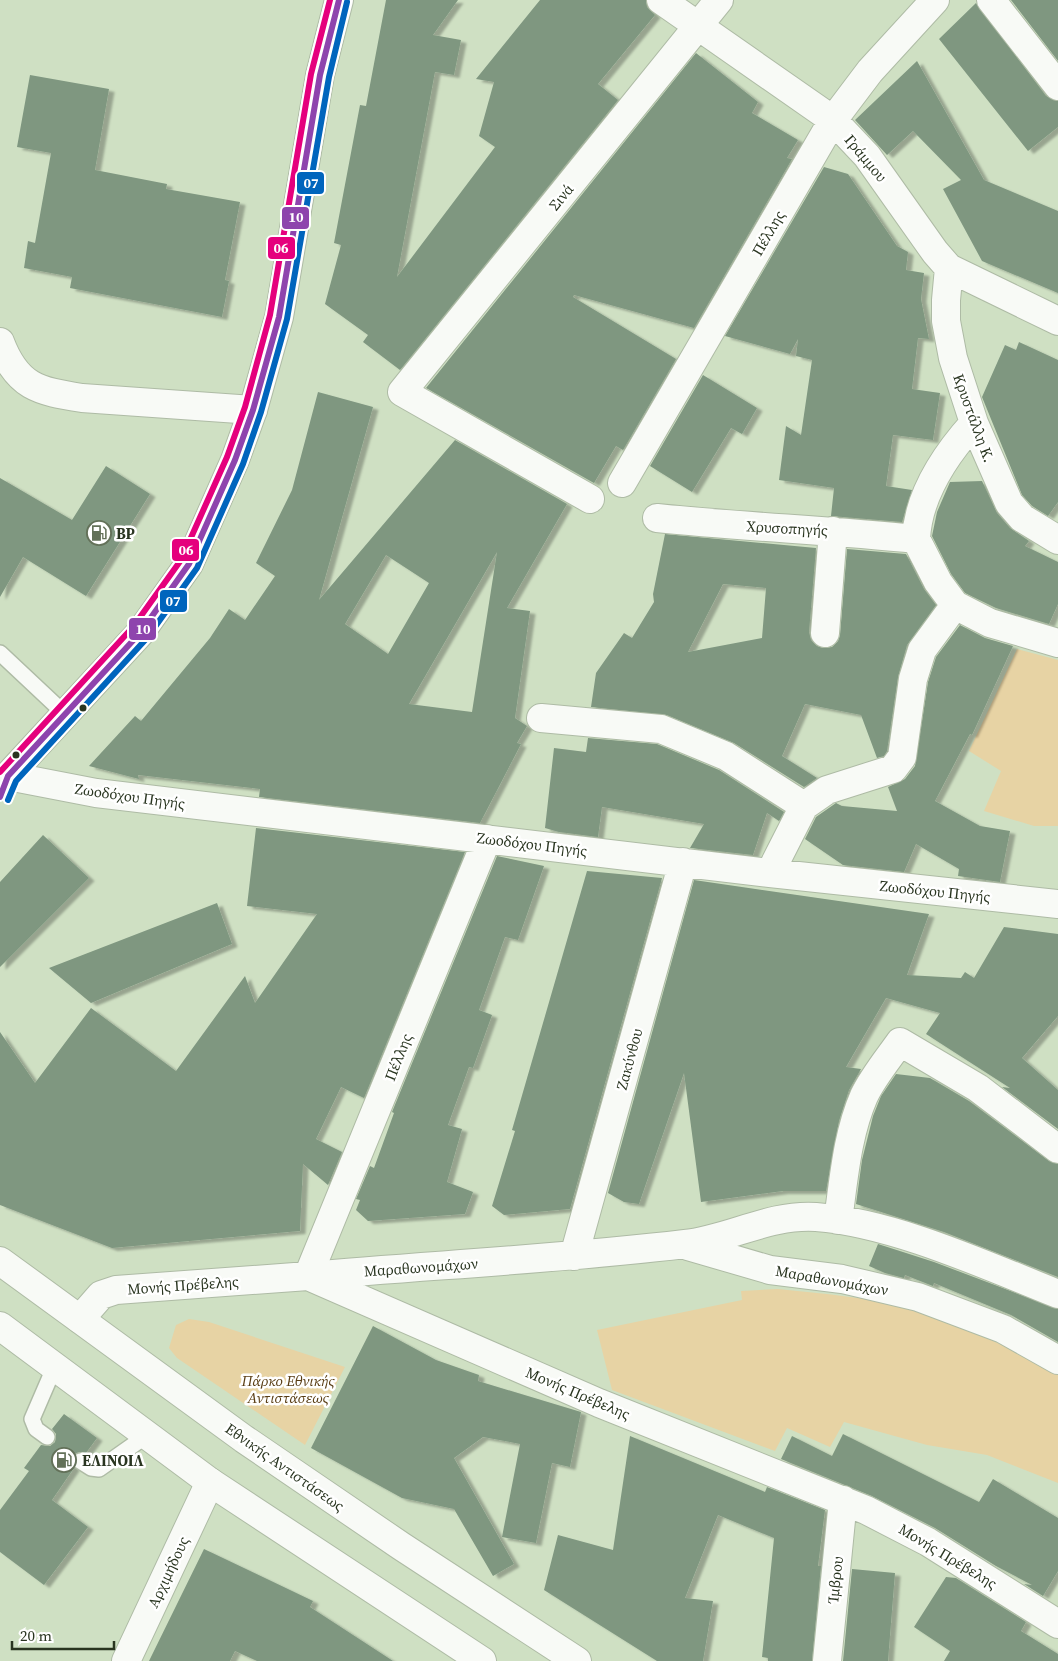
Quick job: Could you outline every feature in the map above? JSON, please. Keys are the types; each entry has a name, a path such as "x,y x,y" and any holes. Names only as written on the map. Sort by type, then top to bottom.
{"street":[{"path":"3,785 140,632 189,564 235,460 254,410 279,317 320,75 339,0"},
{"name":"Γράμμου","path":"661,0 833,120 867,156 935,252 949,268 1058,321"},
{"name":"Σινά","path":"590,500 402,392 719,0"},
{"name":"Πέλλης","path":"622,483 833,120 870,71 935,0"},
{"path":"991,0 1058,86"},
{"name":"Κρυστάλλη Κ.","path":"949,268 946,300 950,343 974,423 1009,503 1022,518 1058,540"},
{"path":"0,342 10,366 20,378 55,393 82,398 254,410"},
{"path":"974,423 946,459 926,496 919,514 916,539 938,582 955,606 990,623 1058,643"},
{"name":"Χρυσοπηγής","path":"657,518 718,525 833,531 916,539"},
{"path":"825,633 833,531"},
{"path":"770,873 804,806 827,790 892,769 899,763 902,758 913,679 922,650 955,606"},
{"path":"541,718 661,729 726,756 804,806"},
{"name":"Ζωοδόχου Πηγής","path":"3,785 96,793 770,873 1058,904"},
{"name":"Πέλλης","path":"308,1276 488,839"},
{"name":"Ζακύνθου","path":"574,1256 683,862"},
{"path":"838,1220 847,1153 865,1094 900,1042 978,1088 1058,1149"},
{"name":"Μαραθωνομάχων","path":"308,1276 574,1256 684,1245 713,1240 760,1223 787,1218 814,1217 838,1220 910,1238 1058,1294"},
{"name":"Μαραθωνομάχων","path":"684,1245 770,1270 842,1278 918,1297 1003,1329 1058,1360"},
{"name":"Εθνικής Αντιστάσεως","path":"0,1261 312,1486 577,1661"},
{"name":"Μονής Πρέβελης","path":"80,1319 101,1295 116,1290 308,1276 598,1403 843,1500 928,1542 1058,1624"},
{"path":"0,1326 54,1368 210,1482 482,1661"},
{"name":"Αρχιμήδους","path":"126,1661 210,1482"},
{"name":"Ίμβρου","path":"827,1661 843,1500"}],"lane":[{"path":"0,654 65,714"},
{"path":"47,1437 36,1429 32,1419 54,1368"},
{"path":"80,1461 91,1468 99,1469 146,1436"}],"green space":[{"path":"1017,649 1058,660 1058,826 1034,826 984,811 1001,771 969,751"},
{"path":"778,1289 863,1299 914,1309 950,1321 1054,1370 1058,1374 1058,1483 987,1455 927,1445 844,1422 830,1447 787,1428 775,1451 612,1390 597,1330 742,1300 741,1291"},
{"name":"Πάρκο Εθνικής Αντιστάσεως","path":"189,1319 209,1322 345,1367 305,1445 177,1358 169,1348 176,1325"}],"building":[{"path":"386,0 458,0 433,35 461,40 454,75 435,72 397,277 495,147 479,136 494,82 476,79 540,0 646,0 647,7 655,15 598,84 618,100 400,370 363,342 368,335 325,304 341,245 334,243 360,105 366,106"},
{"path":"1011,0 1058,0 1058,61"},
{"path":"976,3 1046,96 1058,101 1058,127 1028,151 939,39"},
{"path":"696,53 758,102 752,113 798,140 787,158 792,159 694,328 574,295 573,297 676,359 623,450 616,446 594,483 426,388"},
{"path":"917,61 984,180 1058,211 1058,293 982,261 943,189 961,180 913,131 887,155 855,120"},
{"path":"30,75 109,89 95,170 167,184 166,189 240,202 225,280 229,281 222,317 70,288 72,277 24,268 28,241 35,243 51,153 17,147"},
{"path":"824,167 848,174 897,246 908,252 906,270 924,273 921,299 929,339 918,338 912,389 940,393 933,440 893,435 886,486 912,490 902,522 831,516 834,488 779,480 786,426 801,435 812,360 796,356 798,339 790,354 725,336"},
{"path":"1019,342 1058,360 1058,502 1048,516 1032,506 1022,495 982,397 1005,345 1016,350"},
{"path":"703,375 757,408 742,434 731,428 692,492 650,466"},
{"path":"318,392 373,407 319,600 455,440 567,504 507,608 530,611 515,718 527,726 517,743 521,744 480,823 259,797 260,789 138,775 139,779 89,766 135,716 141,721 210,638 229,609 245,620 275,576 256,563 292,490","holes":["497,552 472,712 409,704","386,555 429,583 388,654 345,624"]},
{"path":"106,466 150,494 86,596 23,557 0,597 0,478 72,520"},
{"path":"982,481 997,513 1010,528 1029,541 1025,546 1058,562 1058,604 1049,624 996,608 965,593 951,574 932,536 937,512 950,482"},
{"path":"665,534 816,548 809,632 811,640 817,646 823,648 832,647 838,641 840,635 847,549 906,554 924,589 936,605 907,645 898,677 887,751 884,756 877,758 861,715 805,704 782,756 817,778 804,787 734,743 667,715 591,707 596,673 624,633 632,638 654,602 653,594","holes":["723,584 766,588 762,638 688,652"]},
{"path":"960,625 985,638 1013,646 972,735 970,734 935,801 980,826 1010,831 1000,882 958,876 959,869 916,844 904,872 843,865 805,839 816,817 836,803 842,806 897,811 888,787 905,779 915,766 928,682 936,657"},
{"path":"588,738 657,744 719,770 784,812 779,821 767,813 753,855 690,848 704,824 602,807 598,837 559,832 545,828 554,748 586,752"},
{"path":"256,828 465,852 364,1098 341,1087 316,1139 342,1152 328,1185 303,1164 300,1231 112,1248 0,1205 0,1032 35,1083 91,1008 176,1071 245,976 255,1003 317,914 247,906"},
{"path":"43,835 89,878 0,967 0,882"},
{"path":"497,856 544,866 518,940 505,937 479,1010 492,1015 473,1068 469,1067 448,1125 462,1129 447,1182 473,1192 465,1214 368,1221 356,1210 360,1200 356,1199 370,1166 374,1168 394,1113 392,1112"},
{"path":"587,871 662,878 570,1209 504,1215 492,1206 515,1131 512,1130"},
{"path":"694,880 929,914 907,975 961,978 965,972 974,978 1004,927 1058,934 1058,1016 1022,1058 1058,1090 1058,1129 1002,1087 1010,1088 926,1034 940,1013 886,998 846,1067 861,1069 849,1090 839,1121 826,1191 783,1191 701,1202 684,1073 639,1204 624,1202 608,1193"},
{"path":"217,903 232,944 91,1003 49,968"},
{"path":"896,1074 930,1078 969,1101 1049,1161 1058,1164 1058,1277 944,1232 856,1204 862,1160 873,1116 881,1096"},
{"path":"878,1244 934,1262 1058,1309 1058,1342 1011,1315 934,1283 933,1286 905,1275 904,1278 869,1266"},
{"path":"373,1326 436,1360 479,1375 478,1381 581,1412 570,1467 552,1463 536,1543 502,1537 520,1444 483,1437 454,1458 514,1564 493,1576 454,1509 402,1498 311,1448"},
{"path":"64,1414 97,1438 86,1453 80,1452 72,1456 71,1461 74,1468 52,1500 88,1527 44,1585 0,1552 0,1510 29,1471 24,1468 41,1445 50,1446 55,1442 56,1434 52,1429"},
{"path":"843,1434 979,1502 993,1479 1058,1518 1058,1571 1043,1596 1024,1584 1032,1585 996,1566 935,1528 872,1496 781,1459 792,1436 832,1456"},
{"path":"630,1436 765,1492 767,1487 825,1510 818,1566 821,1566 812,1661 768,1661 768,1658 762,1657 774,1538 718,1515 685,1598 713,1601 703,1661 657,1661 544,1590 558,1535 613,1550"},
{"path":"204,1549 313,1601 310,1607 393,1661 257,1661 235,1651 230,1661 149,1661"},
{"path":"852,1569 895,1573 888,1661 843,1661"},
{"path":"946,1577 956,1578 1026,1622 1021,1631 1058,1654 1058,1661 944,1661 950,1651 914,1627"}],"transit line":[{"name":"06","path":"0,772 133,627 181,560 227,457 245,407 270,315 311,74 330,0"},
{"name":"10","path":"0,797 8,776 140,633 189,564 235,460 253,410 279,317 320,75 339,0"},
{"name":"07","path":"8,800 16,781 147,638 197,568 243,464 261,412 287,319 329,77 347,2"}],"place":[{"name":"BP","path":"99,533"},
{"name":"ΕΛΙΝΟΙΛ","path":"64,1460"}]}
